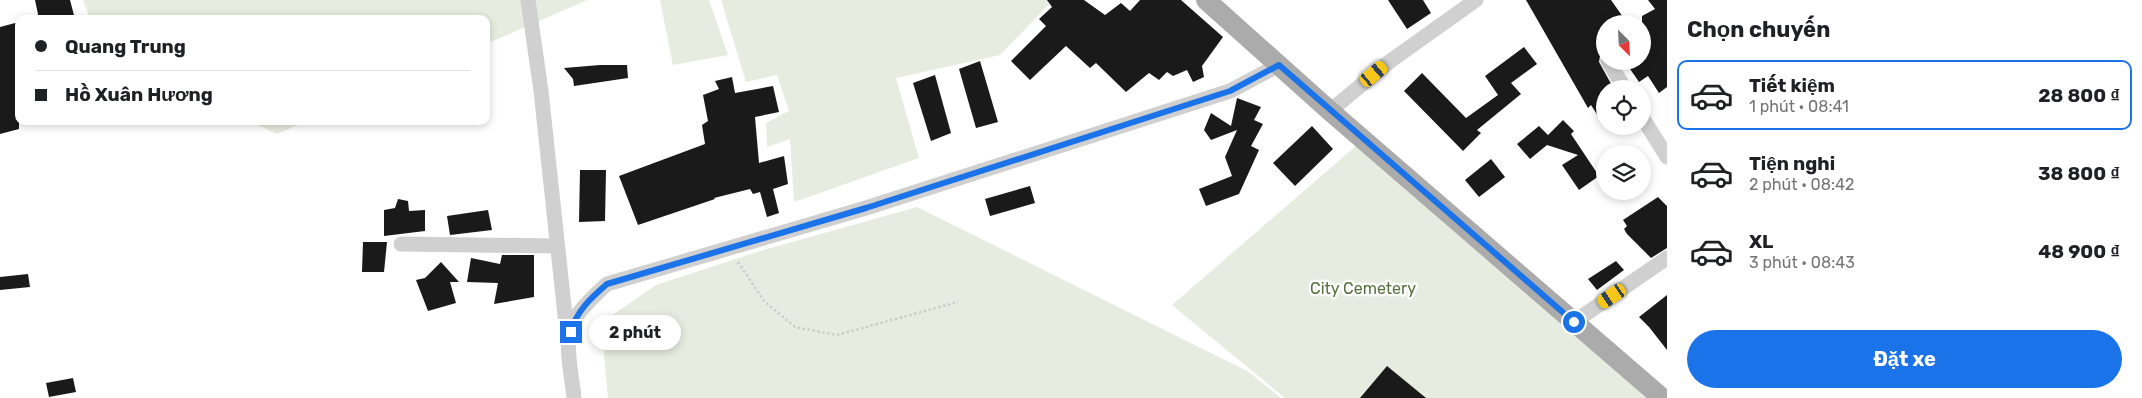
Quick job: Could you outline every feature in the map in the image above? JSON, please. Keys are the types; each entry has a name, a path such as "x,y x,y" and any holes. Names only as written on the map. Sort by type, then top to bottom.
{"main road":[{"path":"1206,0 1330,111 1662,398"}],"street":[{"path":"528,0 541,91 574,398"},
{"path":"1330,111 1389,62 1476,0"},
{"path":"568,344 574,320 586,304 607,284 876,205 1230,91 1279,65"},
{"path":"1651,131 1667,157"},
{"path":"401,244 557,246"},
{"path":"1574,322 1667,258"}],"path":[{"path":"730,248 764,302 795,326 837,335 958,302"}],"green space":[{"path":"83,0 587,0 490,42 490,15 89,15"},
{"path":"660,0 709,0 728,55 673,65"},
{"path":"721,0 1053,0 1000,55 896,78 919,158 794,202 790,139 767,147 766,123 789,111 777,75 746,82"},
{"path":"258,125 298,125 277,134"},
{"name":"City Cemetery","path":"1363,140 1650,398 1285,398 1172,305"},
{"path":"917,207 1249,372 1281,398 608,398 601,323 656,285 757,252"}],"building":[{"path":"35,0 70,0 74,15 38,15"},
{"path":"1047,0 1084,0 1105,15 1121,3 1130,11 1140,0 1181,0 1223,37 1202,66 1204,77 1193,82 1187,70 1173,76 1167,72 1159,80 1149,73 1126,92 1096,63 1090,68 1066,46 1030,80 1011,61 1046,26 1039,19 1052,7"},
{"path":"1388,0 1423,0 1431,13 1407,29"},
{"path":"1526,0 1611,0 1622,15 1596,15 1596,70 1603,70 1609,80 1596,80 1596,113 1591,105 1588,108"},
{"path":"1648,0 1667,0 1667,87 1659,93 1648,76 1642,80 1638,80 1631,70 1651,70 1651,15 1644,15 1655,9"},
{"path":"15,23 15,125 19,125 19,129 0,134 0,27"},
{"path":"1524,47 1537,64 1511,83 1521,94 1477,130 1481,133 1463,151 1404,91 1422,73 1466,118 1498,95 1485,76"},
{"path":"980,61 998,122 976,128 959,69"},
{"path":"627,65 628,78 574,86 573,79 564,68"},
{"path":"935,75 951,133 931,141 913,83"},
{"path":"732,77 735,93 773,86 779,112 755,117 759,163 784,156 788,184 773,189 779,213 767,217 760,192 753,194 750,189 714,198 638,225 619,176 705,144 702,125 708,121 703,95 719,89 715,81"},
{"path":"1237,98 1261,107 1254,120 1263,124 1251,146 1259,150 1239,194 1206,206 1199,189 1232,176 1225,157 1237,130 1211,140 1204,130 1211,113 1231,126"},
{"path":"1563,120 1574,131 1571,134 1596,172 1596,178 1579,190 1562,165 1578,155 1547,145 1530,159 1517,144 1539,126 1548,135"},
{"path":"1312,126 1333,149 1295,186 1273,163"},
{"path":"1491,159 1505,177 1479,197 1465,180"},
{"path":"580,170 606,170 605,221 579,222"},
{"path":"1030,186 1035,203 990,216 985,199"},
{"path":"1658,197 1667,206 1667,248 1651,258 1627,234 1624,229 1627,226 1623,220"},
{"path":"398,199 408,201 409,211 425,210 425,231 384,236 384,210 395,208"},
{"path":"488,210 492,230 450,235 447,216"},
{"path":"363,242 387,242 384,272 362,272"},
{"path":"502,255 534,255 534,297 494,304 498,283 467,282 471,258 500,264"},
{"path":"1616,261 1624,270 1597,290 1588,279"},
{"path":"441,262 459,282 450,282 456,303 428,311 416,280 425,278"},
{"path":"28,274 30,287 0,290 0,277"},
{"path":"1667,295 1667,350 1639,317"},
{"path":"1387,366 1426,398 1360,398"},
{"path":"73,378 76,392 49,397 46,383"}],"route":[{"path":"571,332 574,320 586,304 607,284 866,208 1230,91 1279,65 1574,322"}]}
